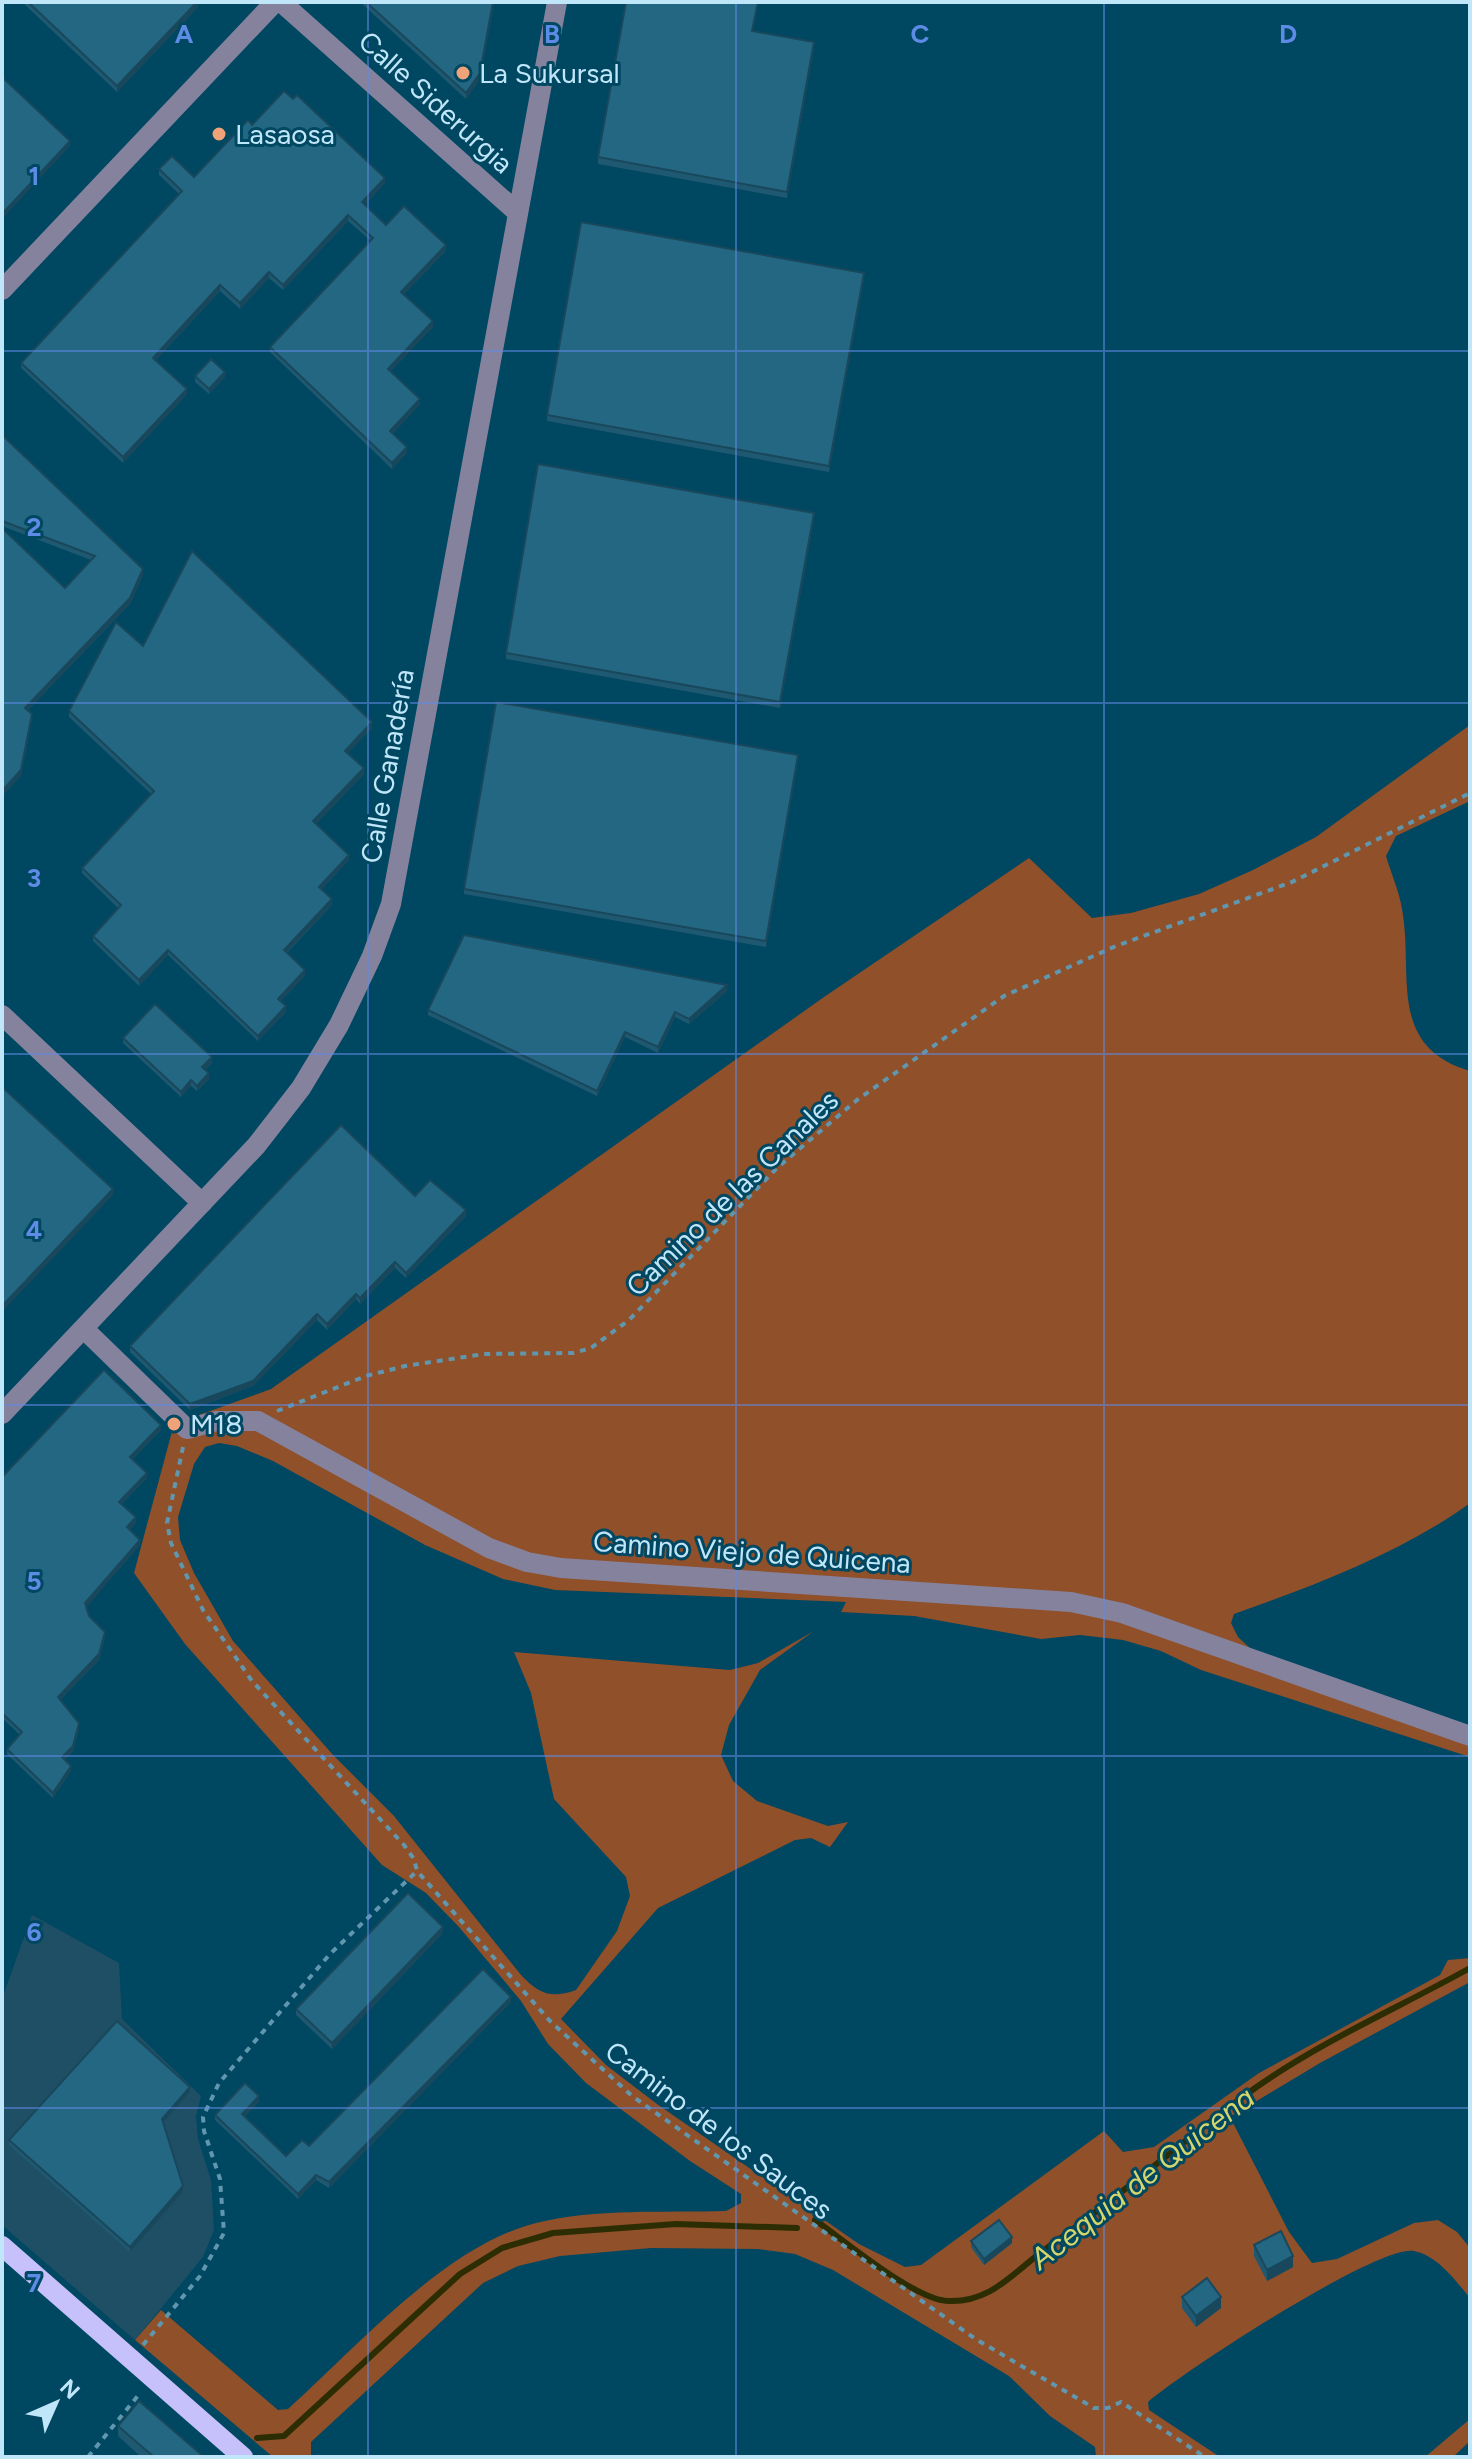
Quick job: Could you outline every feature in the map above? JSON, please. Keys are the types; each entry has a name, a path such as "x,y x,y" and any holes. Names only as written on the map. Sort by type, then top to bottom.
{"main road":[{"path":"2,2246 243,2457"}],"street":[{"path":"2,290 275,2"},
{"name":"Calle Siderurgia","path":"281,2 517,212"},
{"name":"Calle Ganadería","path":"2,1414 256,1146 301,1088 339,1025 372,956 391,904 557,2"},
{"path":"2,1015 202,1203"},
{"path":"84,1329 187,1429"},
{"name":"Camino Viejo de Quicena","path":"187,1429 216,1421 258,1421 489,1548 527,1562 577,1569 1071,1602 1122,1613 1470,1736"}],"path":[{"name":"Camino de las Canales","path":"258,1421 289,1404 405,1366 484,1354 573,1353 591,1348 629,1320 777,1168 845,1110 1004,996 1116,946 1292,882 1470,793"},
{"name":"Camino de los Sauces","path":"187,1429 167,1523 171,1543 203,1610 252,1681 404,1845 414,1859 417,1871 550,2021 632,2096 977,2340 1094,2408 1108,2408 1121,2402 1205,2457"},
{"path":"131,2359 200,2276 224,2233 220,2179 204,2131 203,2117 219,2083 330,1954 417,1871"},
{"path":"88,2457 152,2378"}],"shaded area":[{"path":"1470,725 1470,801 1396,836 1386,856 1402,909 1409,1005 1415,1026 1426,1044 1443,1060 1470,1071 1470,1503 1387,1552 1325,1580 1234,1614 1231,1623 1238,1637 1253,1651 1470,1728 1470,1757 1201,1670 1161,1651 1123,1640 1080,1635 1041,1639 914,1616 841,1612 846,1602 555,1590 503,1579 425,1545 273,1461 237,1446 219,1443 205,1447 194,1464 178,1517 180,1540 194,1573 233,1641 333,1755 394,1816 521,1975 546,1993 576,1990 617,1931 630,1896 626,1877 554,1799 531,1693 514,1652 730,1670 758,1663 814,1631 760,1670 729,1725 721,1755 733,1781 757,1801 828,1826 848,1822 830,1847 811,1838 795,1840 658,1908 561,2019 606,2065 657,2104 859,2244 905,2267 921,2265 1104,2131 1123,2152 1154,2147 1259,2073 1440,1975 1448,1960 1470,1958 1470,1982 1320,2063 1230,2117 1289,2232 1312,2263 1337,2259 1414,2223 1438,2220 1457,2232 1470,2248 1470,2298 1431,2258 1414,2251 1394,2254 1323,2288 1280,2313 1198,2365 1148,2402 1149,2410 1220,2457 1096,2457 1095,2447 1050,2416 1009,2376 833,2270 795,2254 758,2249 651,2248 560,2256 518,2266 483,2283 311,2442 311,2457 273,2457 135,2340 161,2310 278,2410 288,2409 404,2301 436,2275 502,2235 536,2223 582,2215 726,2211 741,2203 741,2194 690,2161 586,2083 548,2044 521,2001 459,1927 426,1893 382,1865 185,1644 134,1573 174,1424 271,1389 824,997 1029,858 1092,918 1131,913 1199,894 1316,837"},
{"path":"32,1915 119,1963 122,2019 201,2096 196,2116 198,2139 211,2180 214,2230 203,2257 135,2340 2,2225 2,1999"},
{"path":"1470,2419 1470,2441 1453,2457 1425,2457"}],"building":[{"path":"28,2 197,2 117,86"},
{"path":"366,2 493,2 480,73 466,93"},
{"path":"626,2 758,2 752,31 814,42 787,192 598,157"},
{"path":"2,77 70,141 2,214"},
{"path":"284,91 293,99 297,95 385,178 362,202 386,225 404,206 446,245 401,292 433,321 388,369 420,399 390,431 407,447 392,463 270,347 373,238 348,215 283,285 269,272 240,303 220,285 153,358 187,389 123,457 21,363 182,191 159,169 172,156 194,177 248,120 252,125"},
{"path":"581,222 864,273 829,466 547,415"},
{"path":"211,359 225,372 209,389 195,376"},
{"path":"2,435 143,569 130,598 25,708 32,714 21,770 2,791 2,528 65,588 95,556 2,521"},
{"path":"538,464 814,513 780,702 506,653"},
{"path":"192,551 372,722 345,751 364,768 313,821 349,855 319,887 332,899 284,950 305,970 278,999 286,1006 258,1036 168,950 139,980 93,936 121,905 82,868 154,791 69,711 116,622 143,646"},
{"path":"496,702 798,755 766,941 464,889"},
{"path":"464,935 727,985 689,1019 675,1012 658,1047 625,1032 597,1091 428,1010"},
{"path":"155,1004 212,1057 202,1067 209,1073 197,1086 191,1080 181,1092 123,1038"},
{"path":"2,1087 113,1189 2,1306"},
{"path":"341,1125 415,1196 430,1180 466,1210 406,1273 395,1262 360,1298 356,1294 327,1324 317,1314 253,1381 190,1404 130,1346"},
{"path":"104,1370 161,1425 130,1457 147,1473 119,1502 136,1517 127,1527 140,1540 85,1603 89,1616 105,1632 99,1654 58,1697 79,1723 73,1746 62,1757 71,1766 53,1793 7,1749 22,1732 2,1713 2,1477"},
{"path":"408,1893 443,1927 332,2043 296,2009"},
{"path":"483,1969 511,1997 329,2182 316,2175 298,2194 215,2115 245,2083 259,2096 242,2114 286,2156 302,2140 309,2146"},
{"path":"117,2021 190,2087 162,2119 183,2186 130,2247 9,2140"},
{"path":"999,2220 1012,2237 984,2259 971,2241"},
{"path":"1281,2231 1293,2256 1267,2270 1254,2245"},
{"path":"1207,2278 1221,2297 1196,2316 1182,2297"},
{"path":"139,2401 204,2457 154,2457 118,2426"}],"waterway":[{"name":"Acequia de Quicena","path":"815,2220 880,2268 918,2291 948,2301 977,2297 1002,2284 1283,2069 1470,1968"},
{"name":"Acequia de Quicena","path":"257,2438 284,2436 460,2274 502,2248 553,2233 676,2224 797,2228"}],"place":[{"name":"La Sukursal","path":"463,73"},
{"name":"Lasaosa","path":"219,134"},
{"name":"M18","path":"174,1424"}]}
